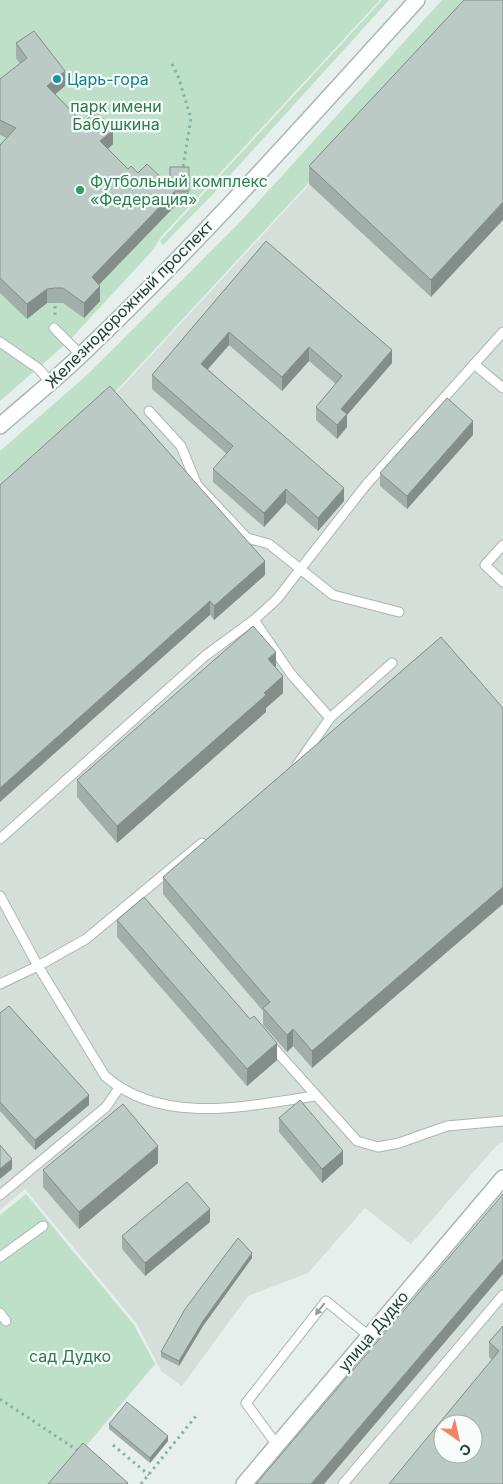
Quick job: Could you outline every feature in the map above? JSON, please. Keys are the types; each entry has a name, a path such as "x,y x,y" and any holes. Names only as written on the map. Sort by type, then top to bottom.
{"street":[{"name":"Железнодорожный проспект","path":"0,426 81,355 224,210 417,0"},
{"name":"улица Дудко","path":"244,1484 503,1178"}],"lane":[{"path":"54,328 81,355"},
{"path":"0,839 205,656 254,620 277,599 366,485 503,332"},
{"path":"0,342 39,369 50,382"},
{"path":"474,364 503,388"},
{"path":"149,411 181,446 197,485 246,538 268,544 333,595 399,612"},
{"path":"503,545 485,565 503,582"},
{"path":"254,620 291,674 330,718"},
{"path":"288,773 295,767 330,718 392,663"},
{"path":"0,984 38,966 86,939 207,840"},
{"path":"140,895 146,902"},
{"path":"0,896 38,966 105,1076 118,1088 158,1102 192,1108 229,1108 315,1096"},
{"path":"263,1036 357,1141 378,1147 399,1143 447,1126 503,1121"},
{"path":"0,1195 106,1107 118,1088"},
{"path":"0,1257 43,1226"},
{"path":"343,1484 503,1295"},
{"path":"276,1445 246,1402 326,1301 369,1336"}],"path":[{"path":"172,64 178,76 191,118 183,167"},
{"path":"0,1399 79,1452 88,1454"},
{"path":"141,1484 196,1416"},
{"path":"112,1445 149,1475"}],"shaded area":[{"path":"480,0 503,0 503,1142 497,1145 411,1244 365,1208 308,1273 248,1296 182,1386 161,1371 137,1324 25,1189 0,1210 0,498 110,400"},
{"path":"503,1208 503,1484 268,1484"}],"green space":[{"name":"парк имени Бабушкина","path":"0,0 380,0 161,237 152,251 68,342 0,401"},
{"path":"382,0 389,0 213,194 163,245 160,241"},
{"path":"442,0 478,0 105,403 0,497 0,451 87,375 240,222"},
{"name":"сад Дудко","path":"26,1194 134,1325 155,1364 54,1484 0,1484 0,1215"}],"building":[{"path":"464,0 503,0 503,202 431,280 309,166"},
{"name":"Футбольный комплекс «Федерация»","path":"34,31 65,71 47,86 83,123 96,111 113,130 100,141 128,169 131,166 138,173 147,164 170,186 170,167 189,167 189,191 175,191 92,277 100,286 84,303 63,288 55,288 47,289 27,304 0,278 0,145 16,128 0,120 0,79 27,58 16,43"},
{"path":"266,241 392,350 341,409 347,414 337,425 316,407 342,376 309,347 282,377 229,332 201,364 344,488 318,518 286,489 264,513 213,469 233,446 152,375"},
{"path":"110,386 265,561 214,606 210,601 0,788 0,485"},
{"path":"447,398 473,421 407,496 380,473"},
{"path":"253,626 276,652 268,659 283,676 264,693 266,695 117,826 77,780"},
{"path":"441,637 503,708 503,887 312,1051 293,1029 287,1035 263,1008 270,1002 163,877"},
{"path":"144,897 250,1019 254,1016 277,1043 247,1069 117,920"},
{"path":"9,1006 89,1095 35,1140 0,1102 0,1013"},
{"path":"300,1100 343,1151 322,1169 279,1118"},
{"path":"123,1104 158,1146 79,1212 43,1170"},
{"path":"0,1145 12,1159 0,1169"},
{"path":"187,1182 210,1209 145,1263 122,1236"},
{"path":"503,1194 503,1259 311,1484 256,1484"},
{"path":"238,1238 252,1253 203,1321 179,1361 161,1352 185,1309"},
{"path":"503,1326 503,1484 389,1484 433,1431 433,1464 483,1464 483,1414 447,1414 499,1351 489,1342"},
{"path":"127,1402 168,1436 150,1458 109,1424"},
{"path":"83,1443 128,1483 48,1484"}],"place":[{"name":"Царь-гора","path":"57,79"},
{"name":"Футбольный комплекс «Федерация»","path":"80,190"}]}
